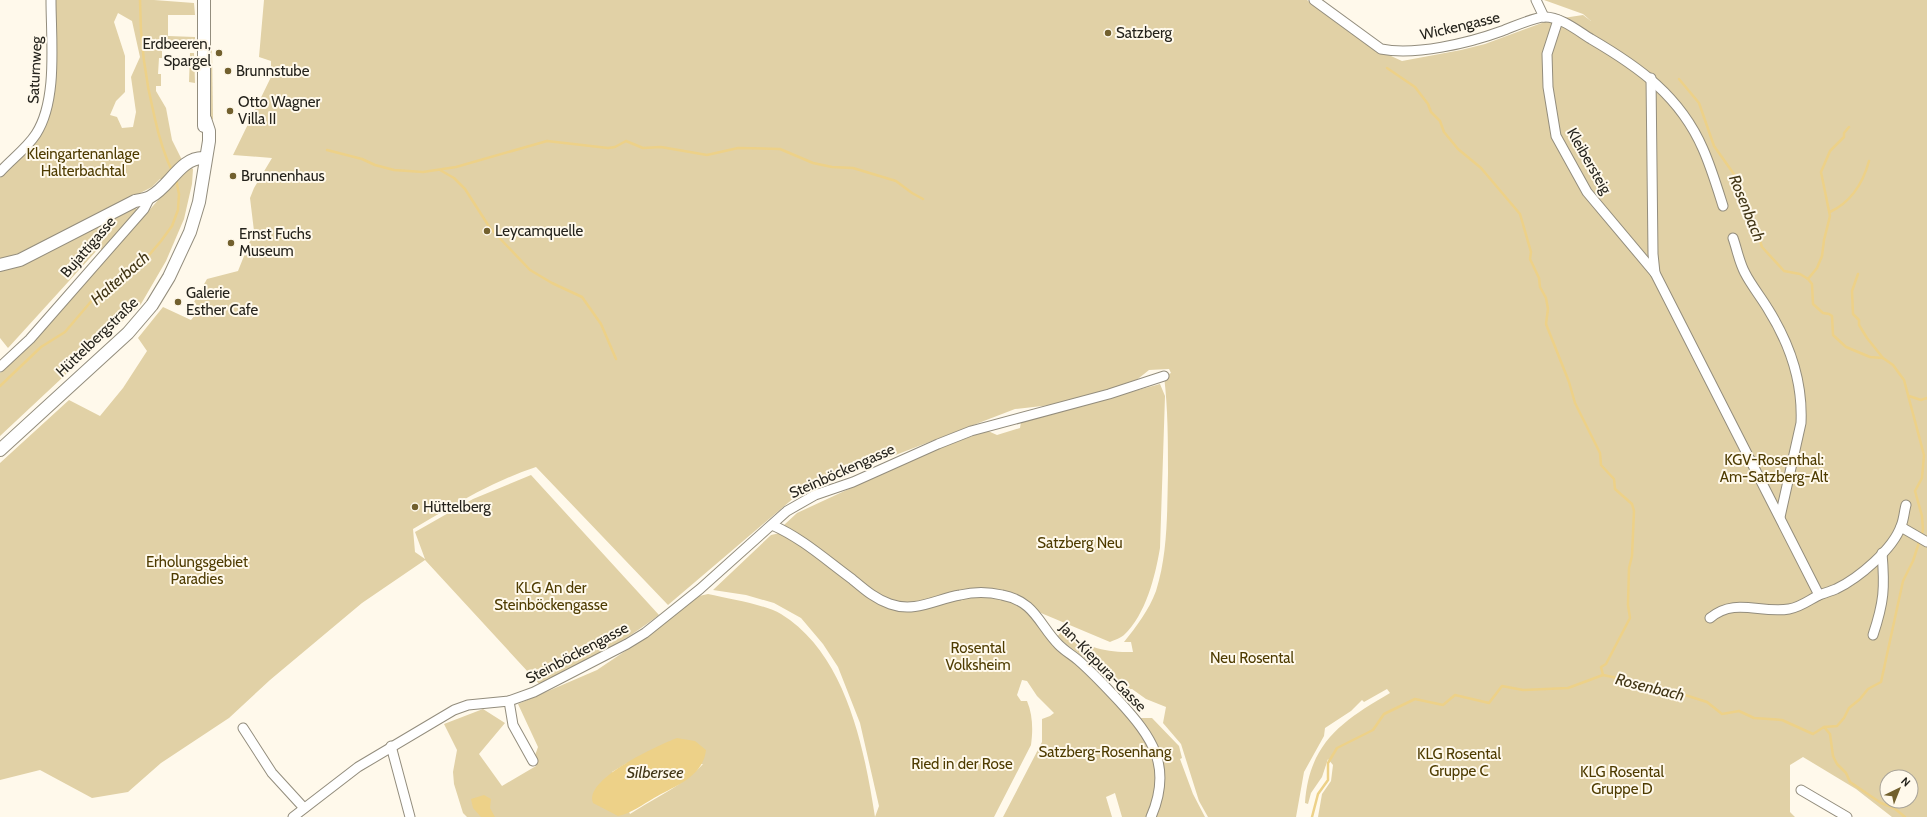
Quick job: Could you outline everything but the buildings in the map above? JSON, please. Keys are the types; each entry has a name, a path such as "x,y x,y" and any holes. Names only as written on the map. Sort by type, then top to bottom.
{"main road":[{"name":"Hüttelbergstraße","path":"0,450 128,333 152,305 169,277 190,232 199,202 204,158 202,148 205,119 204,0"},
{"name":"Bujattigasse","path":"150,197 166,184 184,165 193,159 204,158"},
{"path":"0,265 20,260 135,201 150,197"}],"street":[{"name":"Saturnweg","path":"0,172 32,140 46,114 50,92 52,0"},
{"name":"Wickengasse","path":"1314,0 1381,49 1393,52 1428,49 1485,37 1544,17"},
{"path":"1536,0 1544,17 1558,20 1598,43 1651,78 1673,99 1694,131 1703,149 1723,206"},
{"name":"Kleibersteig","path":"1558,20 1547,54 1548,87 1556,136 1587,192 1655,273"},
{"path":"1651,78 1653,254 1655,273 1780,517 1818,595"},
{"name":"Bujattigasse","path":"0,367 34,334 144,209 150,197"},
{"path":"1733,238 1744,272 1769,310 1789,349 1799,380 1802,409 1801,422 1780,517"},
{"name":"Steinböckengasse","path":"293,817 358,767 391,746 454,710 468,704 509,701 554,684 645,633 700,589 792,508 815,495 853,482 959,436 1109,394 1164,376"},
{"path":"1710,618 1718,610 1731,607 1789,609 1808,603 1818,595 1838,588 1861,574 1904,528 1906,505"},
{"name":"Jan-Kiepura-Gasse","path":"772,525 796,537 869,593 890,604 908,607 920,606 959,595 980,593 1003,595 1013,598 1032,610 1059,645 1079,661 1107,688 1138,721 1148,735 1156,756 1160,776 1159,793 1151,817"},
{"path":"1904,528 1927,542"},
{"path":"1873,635 1882,609 1885,586 1882,553"},
{"path":"509,701 513,725 533,761"},
{"path":"243,728 272,773 304,808"},
{"path":"391,746 410,817"},
{"path":"1801,790 1847,817"}],"green space":[{"path":"56,0 154,0 194,3 195,15 168,15 168,36 195,37 195,41 162,41 162,58 159,58 158,74 161,74 161,86 156,86 156,91 166,108 172,140 182,160 193,169 192,184 184,219 166,261 141,304 0,436 0,373 32,343 167,190 163,180 160,179 152,187 16,256 0,258 0,178 44,128 49,116 55,88","holes":["118,13 132,21 140,57 131,77 136,112 133,127 122,128 117,117 110,115 116,101 125,92 125,56 114,22"]},
{"path":"264,0 1307,0 1371,47 1402,61 1485,44 1550,20 1583,15 1591,21 1583,14 1544,0 1927,0 1927,817 1892,817 1882,809 1919,809 1919,769 1879,769 1879,807 1856,789 1803,757 1790,765 1790,812 1795,817 1318,817 1322,794 1331,781 1333,765 1328,759 1322,777 1311,793 1308,804 1305,803 1308,782 1313,764 1321,749 1343,724 1390,693 1387,689 1364,702 1362,700 1351,711 1325,728 1324,736 1304,772 1296,817 1208,817 1199,801 1181,744 1163,723 1166,707 1146,699 1132,689 1126,690 1057,637 1061,632 1096,648 1133,652 1131,642 1124,642 1150,605 1160,577 1165,548 1168,449 1164,376 1171,373 1169,369 1149,370 1134,382 1051,405 1015,409 802,491 668,605 536,467 488,487 413,529 415,552 425,559 415,532 473,499 531,475 659,615 602,653 541,686 425,560 362,603 270,680 229,718 161,763 128,792 92,798 40,770 0,780 0,463 69,400 100,416 123,388 147,351 138,338 163,307 191,320 200,309 194,302 207,279 238,271 254,231 250,198 254,188 272,158 233,155 271,77 271,61 259,57"},
{"path":"208,50 212,50 213,119 210,121"},
{"path":"190,53 194,53 195,83 189,82"},
{"name":"Kleingartenanlage Halterbachtal","path":"135,206 137,210 102,250 99,248 8,348 0,338 0,269"},
{"path":"1160,384 1165,396 1160,548 1152,583 1144,606 1132,626 1124,635 1110,642 1041,613 1010,592 973,591 954,600 989,598 1023,607 1130,718 1152,718 1179,746 1182,758 1180,759 1193,794 1205,817 1122,817 1115,793 1106,797 1112,817 1003,817 1042,742 1042,719 1054,713 1037,696 1027,681 1022,680 1017,695 1021,701 1027,701 1029,706 1032,723 1031,745 994,817 875,817 879,806 860,723 838,667 823,644 801,618 774,603 746,595 713,590 771,535 780,533 787,528 784,525 797,513 922,455 988,431 997,435 1020,428 1021,422"},
{"path":"708,594 774,610 803,631 822,653 836,677 848,704 858,733 865,761 875,817 467,817 463,813 454,784 453,772 457,750 444,724 483,709 505,723 479,754 502,786 536,766 533,761 538,747 518,704 597,670 649,635 699,596","holes":["627,763 703,764 686,779 630,814 612,772"]}],"water":[{"name":"Silbersee","path":"677,738 695,741 706,750 700,767 687,780 623,815 618,816 593,803 593,794 599,784 610,774 640,755"},
{"path":"484,795 491,799 490,808 495,817 481,817 473,808 471,799"}],"waterway":[{"name":"Halterbach","path":"140,0 142,45 148,89 160,139 172,171"},
{"path":"1387,68 1415,87 1428,104 1431,112 1440,121 1444,132 1458,149 1481,168 1520,214 1531,252 1530,259 1539,278 1540,287 1546,298 1548,309 1546,324 1569,382 1575,403 1600,453 1601,465 1614,479 1615,489 1632,504 1634,511 1632,556 1629,568 1628,605 1630,618 1606,664 1601,667 1603,675"},
{"name":"Rosenbach","path":"1312,817 1318,794 1328,780 1328,763 1337,748 1373,730 1384,714 1415,699 1443,705 1455,695 1489,703 1502,686 1523,690 1568,688 1603,675 1660,687 1707,702 1722,714 1739,711 1754,718 1782,720 1813,734 1824,727 1837,726 1844,718 1849,708 1860,699 1868,689 1881,682 1903,581 1913,561 1923,530 1922,516 1915,491 1922,478 1924,455 1904,380 1893,365 1883,358 1870,357 1846,347 1833,335 1832,316 1823,313 1813,304 1812,284 1808,279 1800,274 1784,271 1762,247 1751,213 1744,204 1746,200 1742,190 1736,183 1736,177 1714,146 1699,103 1679,79"},
{"path":"1808,279 1817,268 1822,256 1830,216 1821,172 1830,151 1844,137 1844,133 1849,127"},
{"path":"327,150 362,159 375,165 394,170 423,172 456,167 547,141 608,148 615,147 626,141 643,148 661,147 707,155 738,148 780,149 813,163 832,167 853,168 896,181 923,199"},
{"path":"1830,212 1844,203 1855,191 1860,184 1869,161"},
{"path":"440,170 454,178 465,189 490,228 530,270 552,283 582,297 601,324 616,359"},
{"name":"Halterbach","path":"0,386 41,347 65,332 94,298 144,261 172,226 178,210 179,194 176,179"},
{"path":"1858,274 1852,291 1853,314 1859,320 1859,325 1867,338 1883,358"},
{"path":"1909,396 1921,400 1927,398"},
{"path":"1824,727 1830,734 1833,756 1837,764 1846,773 1850,782 1881,803 1894,808 1905,817"}],"place":[{"name":"Satzberg","path":"1108,33"},
{"name":"Erdbeeren, Spargel","path":"219,53"},
{"name":"Brunnstube","path":"228,71"},
{"name":"Otto Wagner Villa II","path":"230,111"},
{"name":"Brunnenhaus","path":"233,176"},
{"name":"Leycamquelle","path":"487,231"},
{"name":"Ernst Fuchs Museum","path":"231,243"},
{"name":"Galerie Esther Cafe","path":"178,302"},
{"name":"Hüttelberg","path":"415,507"}],"park label":[{"name":"KGV-Rosenthal: Am-Satzberg-Alt","path":"1774,468"},
{"name":"Satzberg Neu","path":"1080,543"},
{"name":"Erholungsgebiet Paradies","path":"197,570"},
{"name":"KLG An der Steinböckengasse","path":"551,596"},
{"name":"Rosental Volksheim","path":"978,656"},
{"name":"Neu Rosental","path":"1252,658"},
{"name":"Satzberg-Rosenhang","path":"1105,752"},
{"name":"KLG Rosental Gruppe C","path":"1459,762"},
{"name":"Ried in der Rose","path":"962,764"},
{"name":"KLG Rosental Gruppe D","path":"1622,780"}]}
